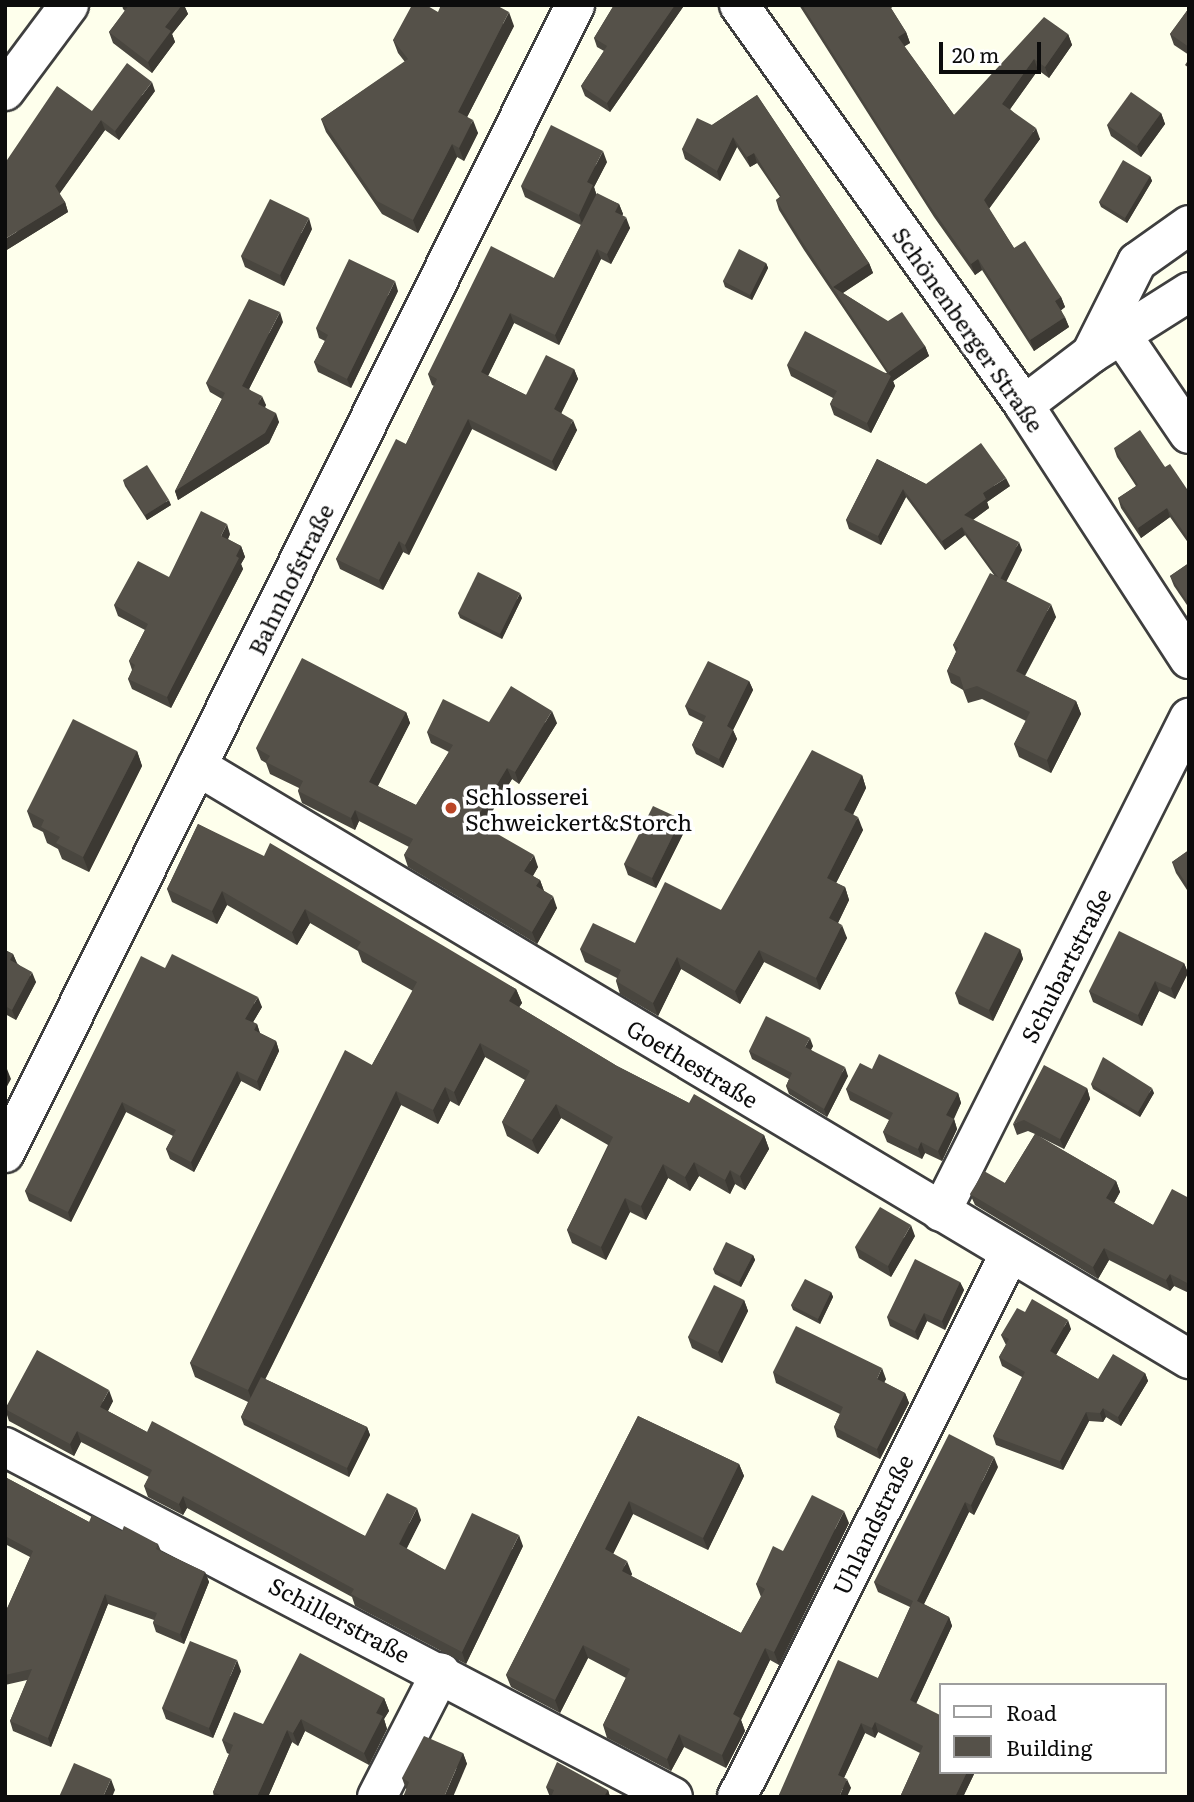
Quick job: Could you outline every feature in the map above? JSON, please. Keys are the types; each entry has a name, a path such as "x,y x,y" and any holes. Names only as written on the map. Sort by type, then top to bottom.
{"street":[{"path":"5,91 69,5"},
{"name":"Bahnhofstraße","path":"5,1153 575,5"},
{"name":"Schönenberger Straße","path":"739,5 1024,405 1189,659"},
{"path":"1107,345 1137,262 1189,225"},
{"path":"1024,405 1107,345 1189,292"},
{"path":"1107,345 1189,434"},
{"name":"Schubartstraße","path":"941,1212 1189,718"},
{"name":"Goethestraße","path":"197,766 1189,1359"},
{"name":"Uhlandstraße","path":"737,1797 1010,1253"},
{"name":"Schillerstraße","path":"5,1447 441,1672 673,1797"},
{"path":"377,1797 441,1672"}],"building":[{"path":"129,5 182,5 165,27 171,31 148,62 109,32"},
{"path":"412,5 426,5 438,12 441,5 496,5 509,12 458,112 473,120 459,148 452,144 413,220 377,201 321,119 408,59 393,40"},
{"path":"614,5 675,5 607,103 581,86 607,46 594,38"},
{"path":"802,5 889,5 906,32 898,37 954,115 1044,17 1068,34 1045,67 1034,59 1002,104 1036,128 984,200 1014,248 1025,241 1061,297 1055,301 1065,317 1030,340 978,259 971,264 930,206"},
{"path":"1189,8 1189,47 1170,34"},
{"path":"127,63 152,82 115,131 101,120 55,186 65,202 5,239 5,163 57,86 92,111"},
{"path":"1131,92 1161,113 1137,146 1107,125"},
{"path":"757,95 869,263 833,287 888,321 902,312 925,346 889,372 801,240 776,200 781,196 754,153 747,157 733,137 717,171 682,149 697,118 712,125"},
{"path":"551,125 603,151 587,182 593,185 579,215 521,186"},
{"path":"1123,160 1150,176 1125,218 1099,202"},
{"path":"597,193 619,204 615,212 626,217 607,254 597,249 555,335 510,313 481,372 526,395 546,355 574,369 554,409 573,420 552,461 468,419 405,545 399,541 379,580 336,559 396,439 406,444 437,379 428,374 491,246 554,278"},
{"path":"270,199 309,218 280,275 241,256"},
{"path":"739,249 766,263 750,295 723,281"},
{"path":"349,259 395,281 347,379 314,362 328,335 316,328"},
{"path":"249,299 280,312 242,386 262,396 258,404 276,413 265,433 175,491 225,393 206,383"},
{"path":"805,331 891,376 867,423 830,404 837,391 787,365"},
{"path":"1140,430 1165,467 1170,464 1189,492 1189,540 1167,508 1138,528 1118,498 1138,485 1114,448"},
{"path":"981,443 1006,478 983,493 986,499 964,515 1019,542 1000,579 962,527 942,541 903,489 878,536 846,520 877,459 926,484"},
{"path":"147,465 169,500 145,515 123,480"},
{"path":"201,511 227,524 221,536 241,546 236,556 239,558 167,697 128,679 135,665 129,661 148,624 114,605 138,561 169,577"},
{"path":"1189,563 1189,604 1170,576"},
{"path":"478,572 520,593 500,634 458,613"},
{"path":"990,573 1051,604 1016,671 1076,701 1047,760 1014,744 1030,712 977,686 964,690 960,677 947,671 958,648 953,645"},
{"path":"302,658 406,712 369,782 416,805 453,745 427,732 443,699 489,722 511,686 552,711 515,772 507,768 475,821 534,855 524,871 540,880 536,886 553,896 532,932 404,855 413,839 355,810 351,818 298,791 303,781 266,762 270,756 256,748"},
{"path":"708,661 749,681 727,726 733,730 719,759 692,745 706,716 685,706"},
{"path":"73,719 137,751 83,857 56,843 60,837 41,827 44,820 27,811"},
{"path":"812,750 862,775 844,810 858,817 827,878 845,887 829,918 842,925 816,978 759,950 735,991 677,957 653,1003 616,981 621,970 580,949 593,923 635,943 665,882 721,910"},
{"path":"653,806 681,819 652,878 624,864"},
{"path":"198,824 264,856 270,843 516,989 509,1001 617,1066 689,1103 694,1094 764,1135 740,1176 730,1170 725,1180 694,1162 685,1177 663,1164 641,1206 625,1198 601,1247 567,1230 613,1137 556,1104 532,1140 502,1122 530,1071 480,1043 454,1092 445,1087 433,1110 396,1091 248,1390 190,1363 345,1050 372,1065 417,982 357,948 361,942 305,909 292,932 222,891 212,911 167,889"},
{"path":"1189,850 1189,888 1172,862"},
{"path":"1119,931 1184,963 1171,988 1155,981 1138,1015 1089,991"},
{"path":"985,932 1020,949 989,1010 955,993"},
{"path":"5,950 13,954 10,960 32,972 12,1010 5,1006"},
{"path":"172,954 258,997 245,1019 257,1024 254,1030 276,1041 257,1081 237,1071 191,1162 166,1149 176,1130 122,1102 68,1212 25,1191 141,956 165,968"},
{"path":"766,1016 810,1038 805,1047 845,1067 824,1109 786,1086 792,1073 749,1051"},
{"path":"879,1054 958,1093 946,1115 954,1119 938,1151 921,1142 918,1149 883,1132 893,1113 846,1089 860,1063 872,1069"},
{"path":"1103,1057 1152,1088 1138,1112 1091,1084"},
{"path":"1044,1065 1087,1088 1060,1139 1024,1120 1013,1124"},
{"path":"1035,1134 1116,1181 1106,1198 1153,1225 1172,1189 1189,1198 1189,1284 1170,1274 1166,1280 1104,1248 1093,1267 970,1194 984,1171 1005,1183"},
{"path":"880,1207 911,1225 888,1266 855,1247"},
{"path":"726,1242 753,1255 739,1282 713,1269"},
{"path":"915,1259 960,1282 942,1321 924,1313 915,1331 887,1317"},
{"path":"805,1279 831,1292 818,1319 791,1305"},
{"path":"714,1285 744,1300 718,1352 688,1337"},
{"path":"1032,1299 1068,1320 1050,1351 1098,1379 1113,1354 1145,1373 1118,1417 1103,1408 1100,1413 1086,1412 1060,1461 993,1436 1025,1372 999,1357 1009,1339 1001,1335 1017,1308 1025,1312"},
{"path":"796,1326 882,1368 877,1379 905,1393 877,1449 834,1427 843,1407 773,1372"},
{"path":"37,1350 109,1390 100,1407 147,1432 152,1421 365,1536 387,1493 417,1508 399,1544 445,1570 472,1513 519,1535 462,1652 351,1594 354,1589 183,1496 179,1504 144,1486 152,1470 77,1431 70,1444 5,1409"},
{"path":"261,1377 367,1427 347,1468 241,1417"},
{"path":"638,1416 739,1464 703,1538 629,1501 605,1549 627,1561 622,1571 741,1633 765,1589 756,1584 773,1546 783,1551 812,1495 844,1511 774,1652 765,1648 733,1714 740,1718 722,1755 679,1734 667,1759 603,1725 630,1669 583,1645 555,1700 506,1675"},
{"path":"949,1434 994,1457 971,1505 965,1502 917,1601 949,1617 910,1700 939,1714 939,1774 966,1774 956,1795 959,1797 900,1797 923,1746 875,1722 872,1728 861,1723 838,1775 847,1779 840,1795 844,1797 778,1797 838,1660 878,1678 913,1601 874,1582"},
{"path":"5,1477 89,1522 92,1515 122,1531 124,1526 158,1544 156,1549 205,1572 180,1634 153,1623 157,1613 105,1594 48,1738 10,1721 32,1669 5,1675 5,1613 33,1551 5,1536"},
{"path":"190,1641 237,1660 209,1728 162,1708"},
{"path":"300,1653 384,1698 376,1713 383,1716 364,1753 301,1719 293,1733 287,1730 257,1797 224,1797 213,1792 233,1745 222,1740 234,1712 263,1724"},
{"path":"424,1736 463,1753 444,1797 403,1797 409,1782 402,1778"},
{"path":"557,1762 608,1790 604,1797 551,1797 554,1790 546,1787"},
{"path":"74,1763 111,1779 103,1797 59,1797"}],"place":[{"name":"Schlosserei Schweickert&Storch","path":"451,808"}]}
